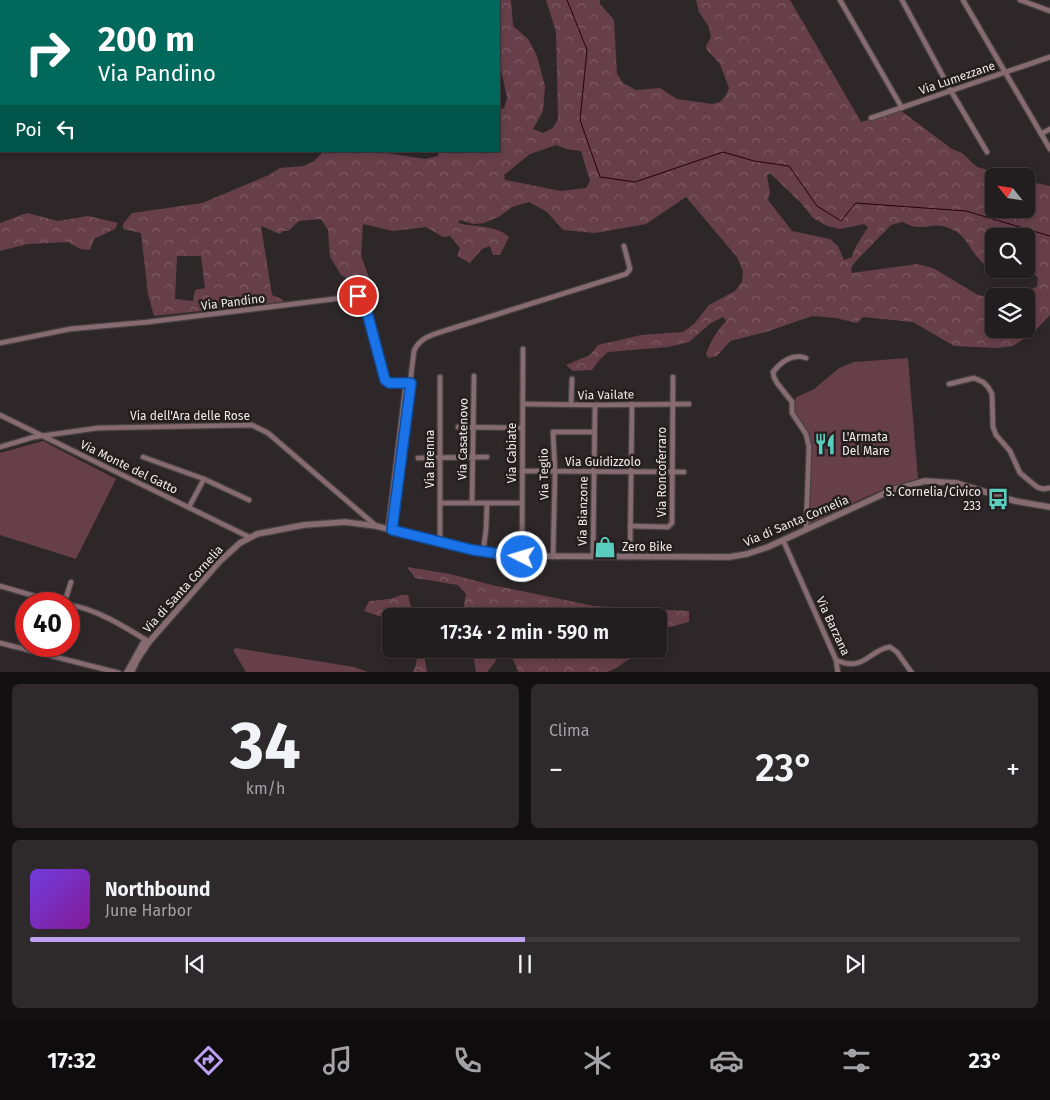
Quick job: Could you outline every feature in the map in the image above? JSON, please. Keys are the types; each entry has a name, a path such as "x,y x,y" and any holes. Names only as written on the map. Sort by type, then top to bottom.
{"street":[{"path":"840,0 902,108"},
{"path":"902,0 988,152"},
{"path":"963,0 1050,149"},
{"path":"1020,0 1050,11"},
{"name":"Via Lumezzane","path":"871,118 1050,56"},
{"path":"1040,134 1050,129"},
{"path":"390,529 409,383 416,346 422,340 447,330 626,274 630,269 624,246"},
{"name":"Via Pandino","path":"0,343 78,328 148,322 358,296 364,301 385,380 389,383 409,383"},
{"name":"Via Cabiate","path":"522,557 523,349"},
{"path":"806,358 800,356 788,359 773,372 776,383 792,402 792,412 806,434 809,447 806,530"},
{"name":"Via Casatenovo","path":"472,503 474,376"},
{"name":"Via Brenna","path":"440,377 440,541"},
{"name":"Via Roncoferraro","path":"630,526 668,528 671,526 673,377"},
{"path":"949,384 974,378 983,382 988,387 992,394 993,427 996,435 1012,455 1020,473 1043,490 1050,488"},
{"path":"571,405 572,379"},
{"name":"Via Vailate","path":"522,404 689,404"},
{"path":"630,557 632,404"},
{"name":"Via Bianzone","path":"593,557 594,405"},
{"name":"Via Monte del Gatto","path":"0,415 249,537"},
{"name":"Via dell'Ara delle Rose","path":"0,446 43,436 98,428 246,424 255,426 268,433 376,526"},
{"path":"458,427 522,428"},
{"name":"Via Teglio","path":"553,557 555,472 553,432 594,432"},
{"path":"143,457 204,478 249,500"},
{"path":"418,458 487,457"},
{"name":"Via Guidizzolo","path":"522,471 684,472"},
{"path":"189,507 204,478"},
{"name":"Via di Santa Cornelia","path":"126,672 147,641 220,561 249,537 266,531 304,525 344,522 390,529 483,552 522,557 729,557 754,552 892,490 925,481 956,483 1015,501 1050,506"},
{"path":"440,503 522,503"},
{"path":"483,552 487,503"},
{"name":"Via Barzana","path":"784,540 836,660 843,665 856,667 863,665 885,648 890,647 897,652 912,672"},
{"path":"67,592 71,582"},
{"path":"0,586 21,592"},
{"path":"80,606 93,611 147,641"},
{"name":"Via di Santa Cornelia","path":"131,672 147,641"},
{"path":"0,643 118,672"},
{"path":"836,660 838,672"}],"green space":[{"path":"500,0 511,0 513,26 528,39 537,56 545,86 543,111 533,129 543,133 553,128 558,119 556,32 546,0 600,0 600,4 614,20 617,74 623,83 636,90 660,88 677,99 712,104 720,102 729,88 720,64 707,50 706,46 711,37 709,27 699,12 696,0 790,0 861,122 900,110 952,149 962,153 977,167 985,169 985,218 1035,218 1035,183 1050,186 1050,315 1035,331 1034,288 1037,287 1038,278 1035,275 1035,228 985,228 985,266 965,240 955,231 943,226 915,227 903,222 891,225 855,262 851,268 852,273 917,264 933,268 978,295 985,297 985,338 1025,338 1013,346 997,348 954,346 913,322 863,317 857,323 836,318 812,316 766,332 730,341 717,356 708,358 706,354 710,345 726,321 723,317 711,323 689,342 668,347 608,352 592,370 573,371 566,365 590,355 598,345 641,335 683,332 694,324 709,305 735,291 742,282 743,271 737,257 686,197 646,224 595,233 563,230 547,212 529,202 512,207 500,216 484,223 473,224 460,220 458,223 491,228 509,237 500,255 493,255 490,246 482,249 470,263 457,256 460,248 450,236 443,237 426,227 393,231 363,224 361,256 370,280 360,287 341,275 330,257 328,230 321,219 299,221 288,231 283,231 280,234 261,226 272,295 282,299 284,302 154,316 148,294 141,233 123,229 123,224 132,213 202,203 269,175 280,168 304,166 314,161 323,152 380,152 425,159 438,156 439,152 500,152 500,110 504,108 507,98 500,65","holes":["556,145 581,151 590,181 586,188 561,191 505,180 504,175 530,154","770,173 802,204 813,218 827,226 840,229 864,224 868,227 855,248 852,257 844,260 838,246 830,239 792,231 768,200 770,192 767,176","177,256 201,256 205,288 195,290 193,301 175,299"]},
{"path":"27,213 58,221 88,216 118,223 115,229 94,239 90,250 80,249 68,242 28,244 0,251 0,223"},
{"path":"908,358 918,479 890,487 809,525 810,440 793,413 794,401 797,397 814,389 839,368 854,362"},
{"path":"43,441 116,479 76,559 0,535 0,453"},
{"path":"407,567 450,574 492,585 594,606 632,608 464,608 466,594 458,585 415,578"},
{"path":"401,595 408,595 411,607 415,608 382,608 382,617 364,611 369,601 390,599"},
{"path":"667,610 689,611 689,622 667,628"},
{"path":"236,648 354,667 368,672 246,672 233,650"},
{"path":"417,658 425,658 427,672 413,672"},
{"path":"474,658 495,658 496,661 487,672 476,672"},
{"path":"512,658 631,658 607,672 518,672"}],"waterway":[{"path":"567,0 587,50 580,120 600,177 635,182 723,152 754,161 789,166 817,206 841,221 856,203 966,211 1050,236"}],"place":[{"name":"L'Armata Del Mare","path":"825,444"},
{"name":"S. Cornelia/Civico 233","path":"998,499"},
{"name":"Zero Bike","path":"605,547"}],"route":[{"path":"358,296 364,301 378,347 385,380 389,383 411,383 392,530 473,550 522,557"}]}
